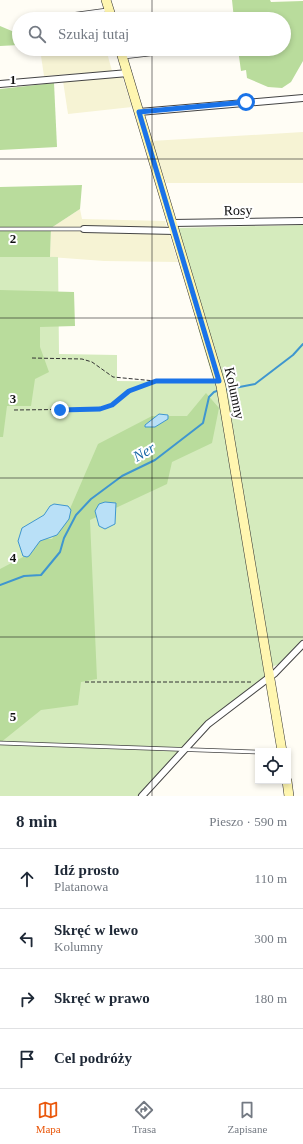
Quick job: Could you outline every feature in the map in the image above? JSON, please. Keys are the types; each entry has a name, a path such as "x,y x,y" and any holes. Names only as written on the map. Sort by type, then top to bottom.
{"street":[{"path":"106,0 110,12"},
{"name":"Kolumny","path":"123,56 220,384 266,679 281,748"},
{"path":"0,84 128,73"},
{"path":"139,112 303,98"},
{"name":"Rosy","path":"84,229 174,227 303,221"},
{"path":"142,796 208,724 281,668 303,644"},
{"path":"287,784 289,796"}],"lane":[{"path":"88,12 109,9"},
{"path":"0,229 84,229"},
{"path":"0,743 255,752"}],"path":[{"path":"32,358 82,359 92,362 113,377 220,384"},
{"path":"14,410 100,409 112,405 129,391 156,381"},
{"path":"85,682 266,679"}],"shaded area":[{"path":"41,56 108,56 112,71 44,76"},
{"path":"122,76 132,107 68,114 63,81"},
{"path":"303,132 303,183 166,183 151,141"},
{"path":"80,209 82,219 165,221 178,262 104,261 50,257 51,228"}],"green space":[{"path":"232,0 270,0 271,2 303,1 303,61 291,82 282,88 268,87 247,78 246,70 241,71 239,56 291,56 291,12 233,12"},
{"path":"0,26 12,31 12,45 0,46"},
{"path":"54,83 57,147 0,150 0,89"},
{"path":"82,185 80,209 51,228 50,257 0,257 0,187"},
{"path":"303,225 303,639 287,659 274,666 263,682 216,716 141,796 0,796 0,256 58,257 59,354 117,355 117,381 214,382 198,328 209,328 176,228"},
{"path":"0,290 74,292 75,326 40,327 40,347 49,372 35,379 31,406 7,406 3,437 0,437"},
{"path":"206,393 219,408 212,443 172,462 167,484 90,520 97,679 81,682 78,705 41,710 0,743 0,569 25,556 38,539 52,539 66,518 98,444 152,416 187,416"}],"water":[{"path":"159,414 168,415 168,419 155,427 145,427 145,425"},
{"path":"105,502 116,503 115,524 105,529 99,526 95,511 99,504"},
{"path":"54,504 68,506 71,510 69,519 57,535 40,541 29,556 23,556 18,541 22,528 44,515 50,506"}],"waterway":[{"name":"Ner","path":"224,390 255,384 293,355 303,344"},
{"name":"Ner","path":"0,585 24,576 41,575 60,552 64,538 76,515 91,499 122,476 155,460 203,423 209,397 214,392 220,390"}],"route":[{"path":"60,410 100,409 112,405 129,391 141,385 156,381 219,381 139,112 246,102"}]}
